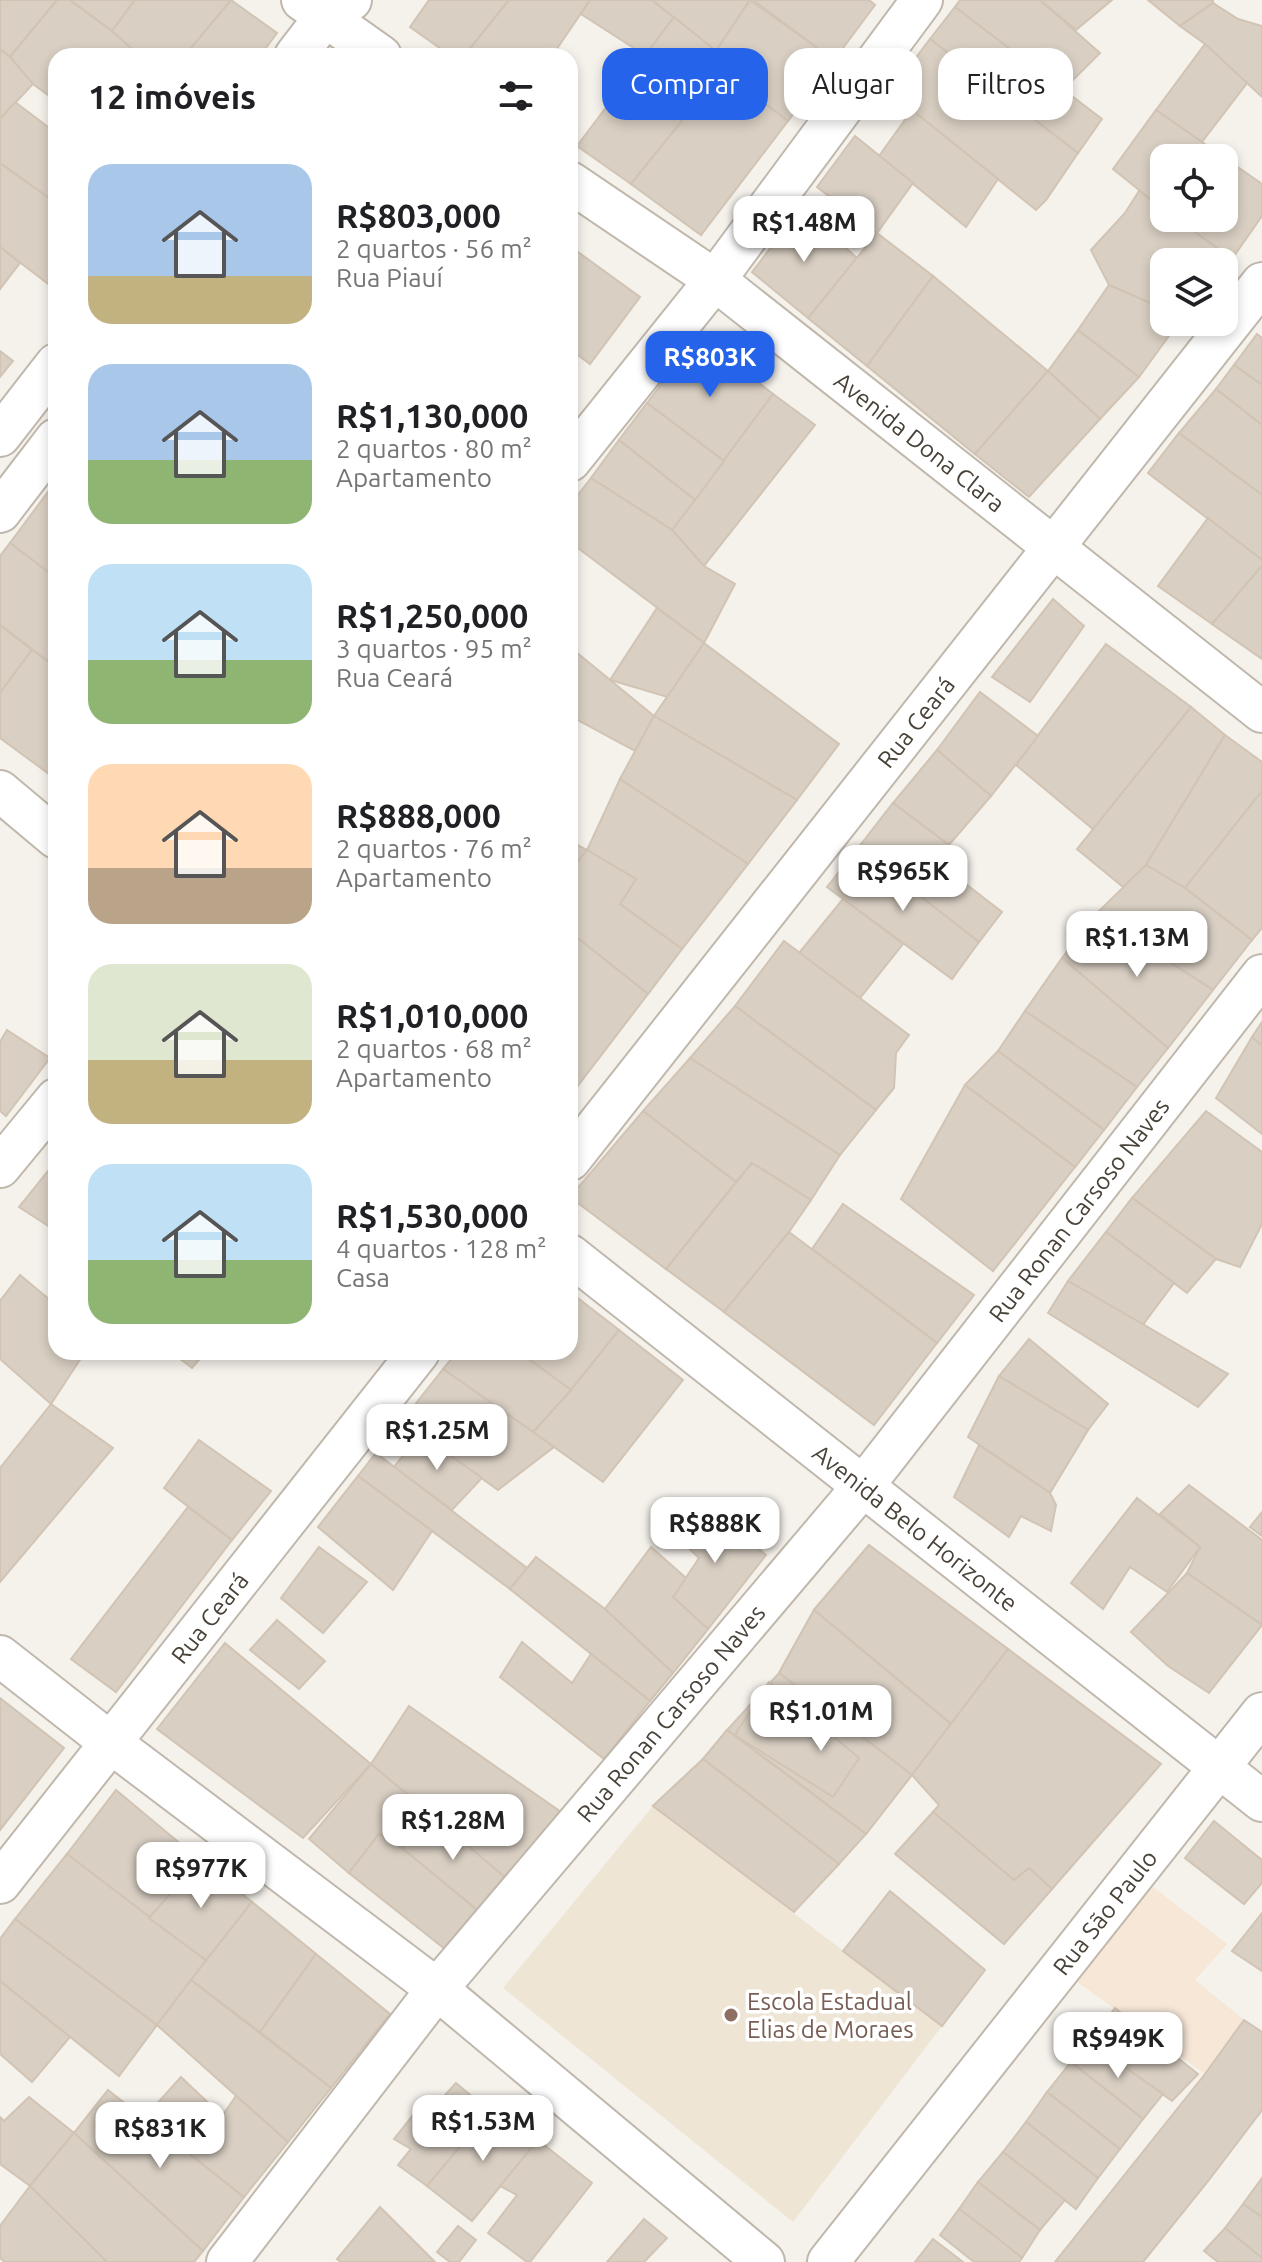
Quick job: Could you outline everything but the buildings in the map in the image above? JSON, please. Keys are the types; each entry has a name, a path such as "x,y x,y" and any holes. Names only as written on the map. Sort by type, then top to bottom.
{"street":[{"path":"365,48 376,0"},
{"path":"578,451 715,280 922,0"},
{"path":"300,48 326,6 361,48"},
{"name":"Avenida Dona Clara","path":"578,187 715,280 1262,712"},
{"name":"Rua Ceará","path":"578,1150 1262,283"},
{"path":"0,436 48,374"},
{"path":"0,512 48,449"},
{"path":"0,791 48,831"},
{"name":"Rua Ronan Carsoso Naves","path":"227,2262 437,1989 864,1485 1262,975"},
{"path":"0,1167 48,1109"},
{"name":"Avenida Belo Horizonte","path":"578,1261 1262,1801"},
{"name":"Rua Ceará","path":"0,1883 413,1360"},
{"path":"0,1656 437,1989 764,2262"},
{"name":"Rua São Paulo","path":"828,2262 1262,1713"}],"shaded area":[{"name":"Escola Estadual Elias de Moraes","path":"653,1806 942,2026 793,2222 503,1988"},
{"path":"1149,1884 1227,1944 1195,1980 1244,2020 1205,2074 1076,1981"}],"place":[{"name":"Escola Estadual Elias de Moraes","path":"731,2015"}]}
